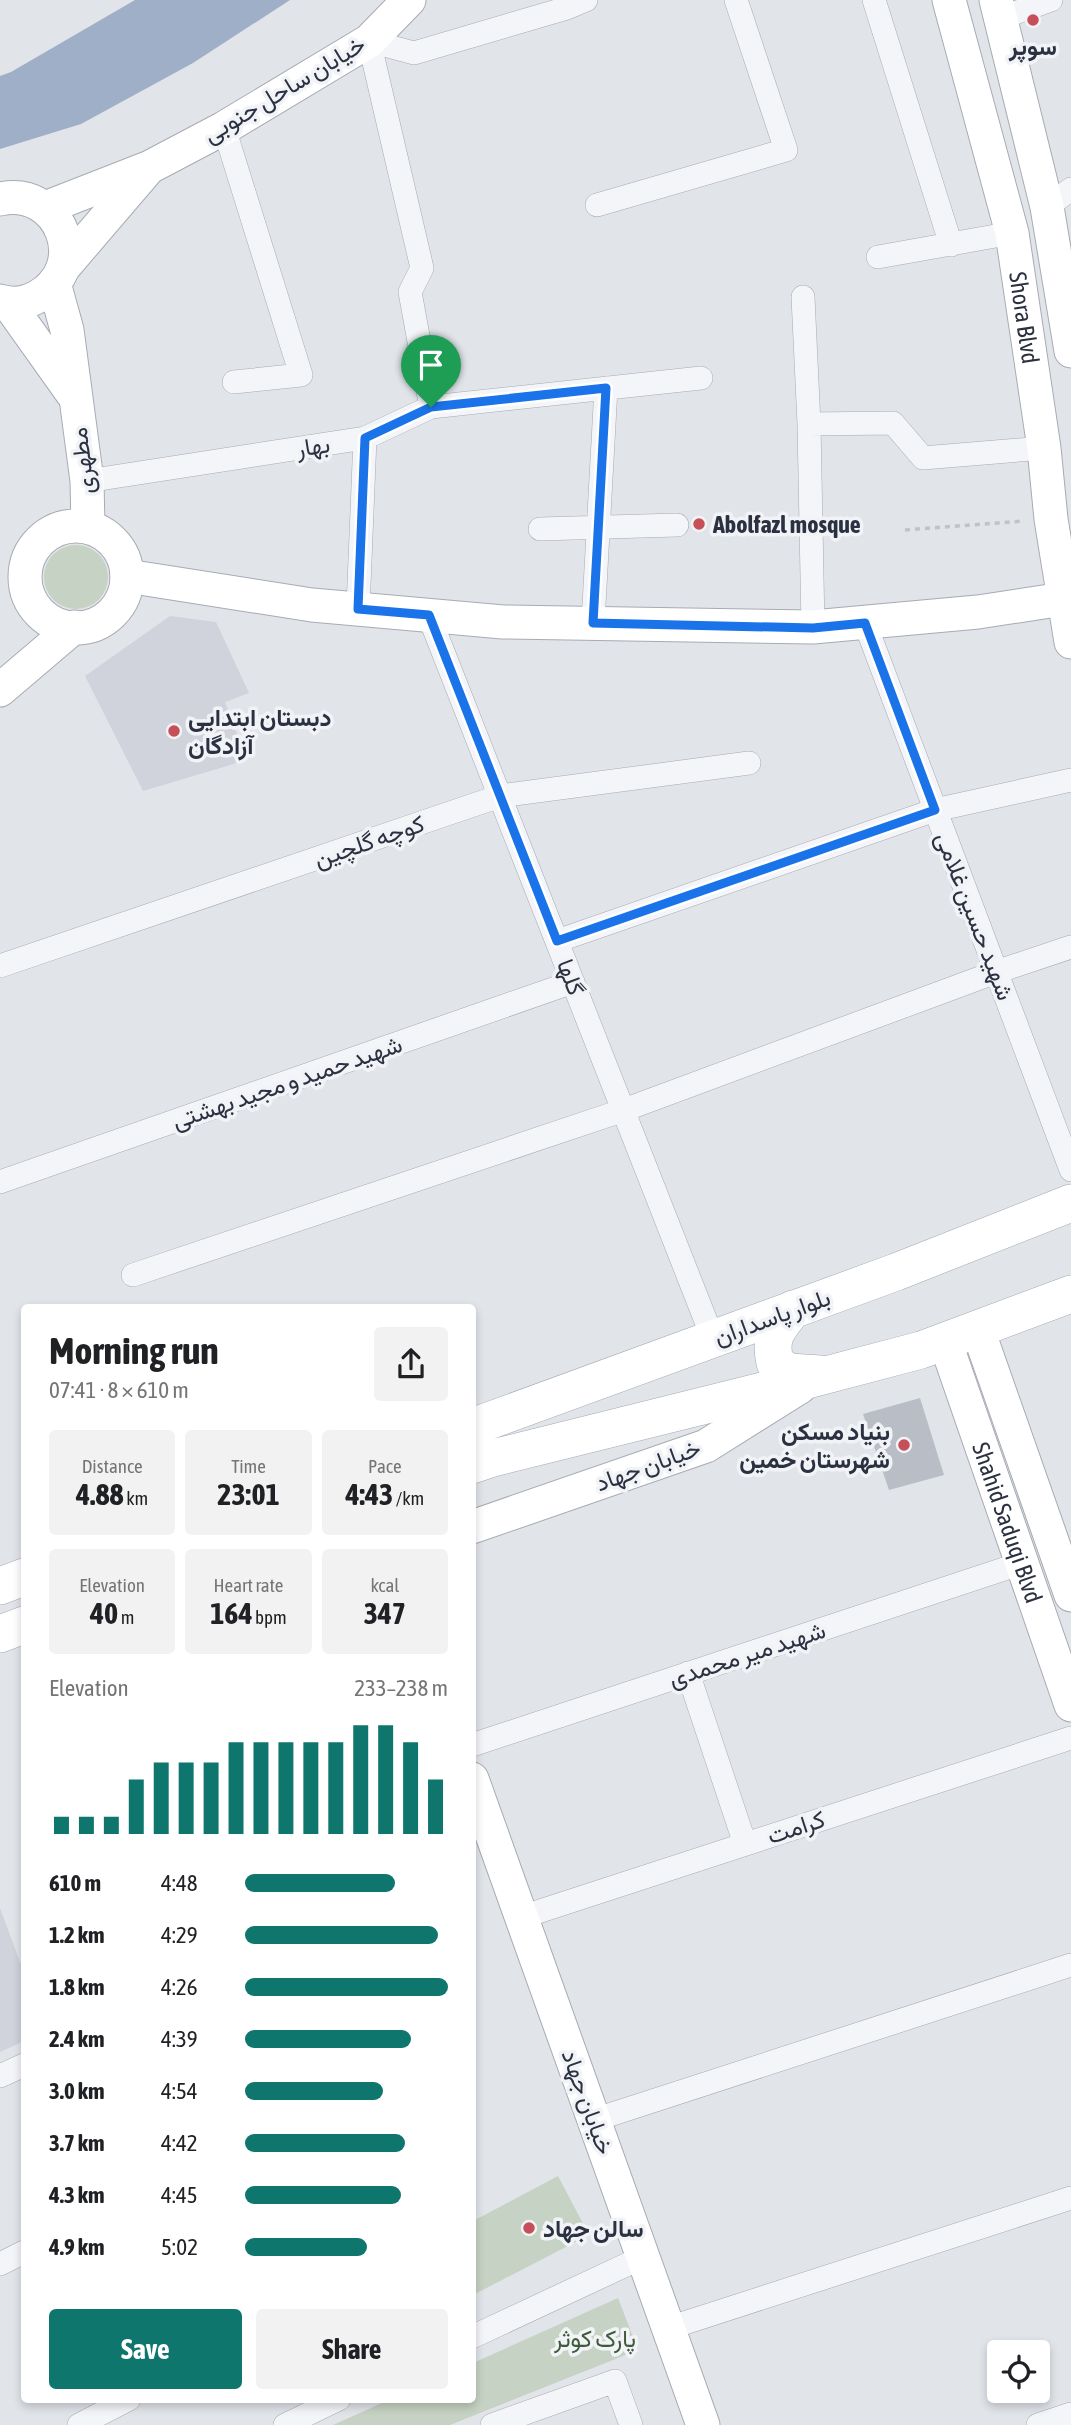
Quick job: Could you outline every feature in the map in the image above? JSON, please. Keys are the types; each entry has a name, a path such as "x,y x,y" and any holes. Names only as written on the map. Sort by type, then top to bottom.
{"main road":[{"name":"بلوار پاسداران","path":"476,1426 1071,1203"},
{"path":"476,1464 921,1350 1071,1294"},
{"path":"793,1309 778,1329 771,1346 775,1363 789,1372 820,1377"},
{"path":"655,1360 673,1372 681,1384 680,1399 665,1416"},
{"path":"0,1586 21,1578"},
{"path":"0,1634 21,1626"}],"street":[{"name":"خیابان ساحل جنوبی","path":"45,208 150,167 224,128 369,41 409,0"},
{"path":"431,407 410,292 422,268 369,41 414,53 586,0"},
{"path":"597,205 786,150 736,0"},
{"path":"874,0 951,245"},
{"name":"Shora Blvd","path":"949,0 1012,233 1044,448 1051,519 1071,642"},
{"path":"998,9 1051,0"},
{"name":"Shora Blvd","path":"998,9 1059,198 1071,351"},
{"path":"224,128 301,375 234,382"},
{"path":"4,302 34,299 59,275 150,167"},
{"path":"0,199 23,198 45,208"},
{"name":"مطهری","path":"45,208 61,229 65,241 59,275 87,481 88,527"},
{"path":"878,257 1012,233"},
{"path":"803,297 813,628"},
{"name":"مطهری","path":"4,302 74,395"},
{"name":"بهار","path":"87,481 365,438 431,407 701,378"},
{"path":"593,623 606,388"},
{"path":"808,424 893,423 923,458 1044,448"},
{"path":"358,609 365,438"},
{"path":"540,529 677,525"},
{"path":"71,526 88,527 104,533 116,545 124,559 127,576 125,592 117,607 105,618 91,625 74,628 43,616 32,603 26,588 25,571 29,554 40,540 54,530 71,526"},
{"path":"0,599 25,571"},
{"path":"127,576 312,605 503,622 813,628 978,612 1063,599"},
{"name":"گلها","path":"429,615 713,1339"},
{"name":"شهید حسین غلامی","path":"865,623 1071,1170"},
{"path":"0,691 74,628"},
{"name":"کوچه گلچین","path":"0,966 500,796 749,763"},
{"path":"557,941 935,810 1071,780"},
{"path":"133,1275 624,1110 996,972 1071,947"},
{"name":"شهید حمید و مجید بهشتی","path":"0,1182 573,982"},
{"name":"Shahid Saduqi Blvd","path":"962,1335 1063,1548 1071,1595"},
{"name":"Shahid Saduqi Blvd","path":"962,1335 1022,1563 1071,1705"},
{"name":"خیابان جهاد","path":"476,1526 706,1446 820,1377"},
{"name":"شهید میر محمدی","path":"476,1744 1022,1563"},
{"path":"688,1673 746,1844"},
{"name":"کرامت","path":"522,1917 1071,1738"},
{"name":"خیابان جهاد","path":"476,1790 703,2425"},
{"path":"594,2120 1071,1965"},
{"path":"0,2076 21,2066"},
{"path":"669,2328 1071,2198"},
{"path":"0,2264 21,2254"},
{"path":"476,2335 643,2257"},
{"path":"492,2425 615,2381 631,2425"},
{"path":"79,2425 121,2403"},
{"path":"285,2425 332,2403"},
{"path":"1038,2425 1071,2414"}],"path":[{"path":"905,530 1051,519"}],"shaded area":[{"name":"دبستان ابتدایی آزادگان","path":"170,616 216,622 249,693 225,702 247,760 143,791 85,676"},
{"path":"0,1908 21,1965 21,2042 0,2052"}],"green space":[{"path":"76,545 94,551 102,559 108,577 102,595 94,603 76,609 58,603 50,595 44,577 50,559 58,551"},
{"name":"سالن جهاد","path":"558,2176 589,2235 476,2293 476,2219"},
{"name":"پارک کوثر","path":"618,2298 638,2350 450,2425 333,2425 382,2403 476,2403 476,2362"}],"water":[{"path":"135,0 290,0 193,63 81,124 0,149 0,76"}],"building":[{"name":"بنیاد مسکن شهرستان خمین","path":"920,1398 944,1475 889,1490 863,1414"}],"place":[{"name":"سوپر","path":"1033,20"},
{"name":"Abolfazl mosque","path":"699,524"},
{"name":"دبستان ابتدایی آزادگان","path":"174,731"},
{"name":"بنیاد مسکن شهرستان خمین","path":"904,1445"},
{"name":"سالن جهاد","path":"529,2228"}],"route":[{"path":"606,388 593,623 813,628 865,623 935,810 557,941 429,615 358,609 365,438 431,407 606,388"}]}
